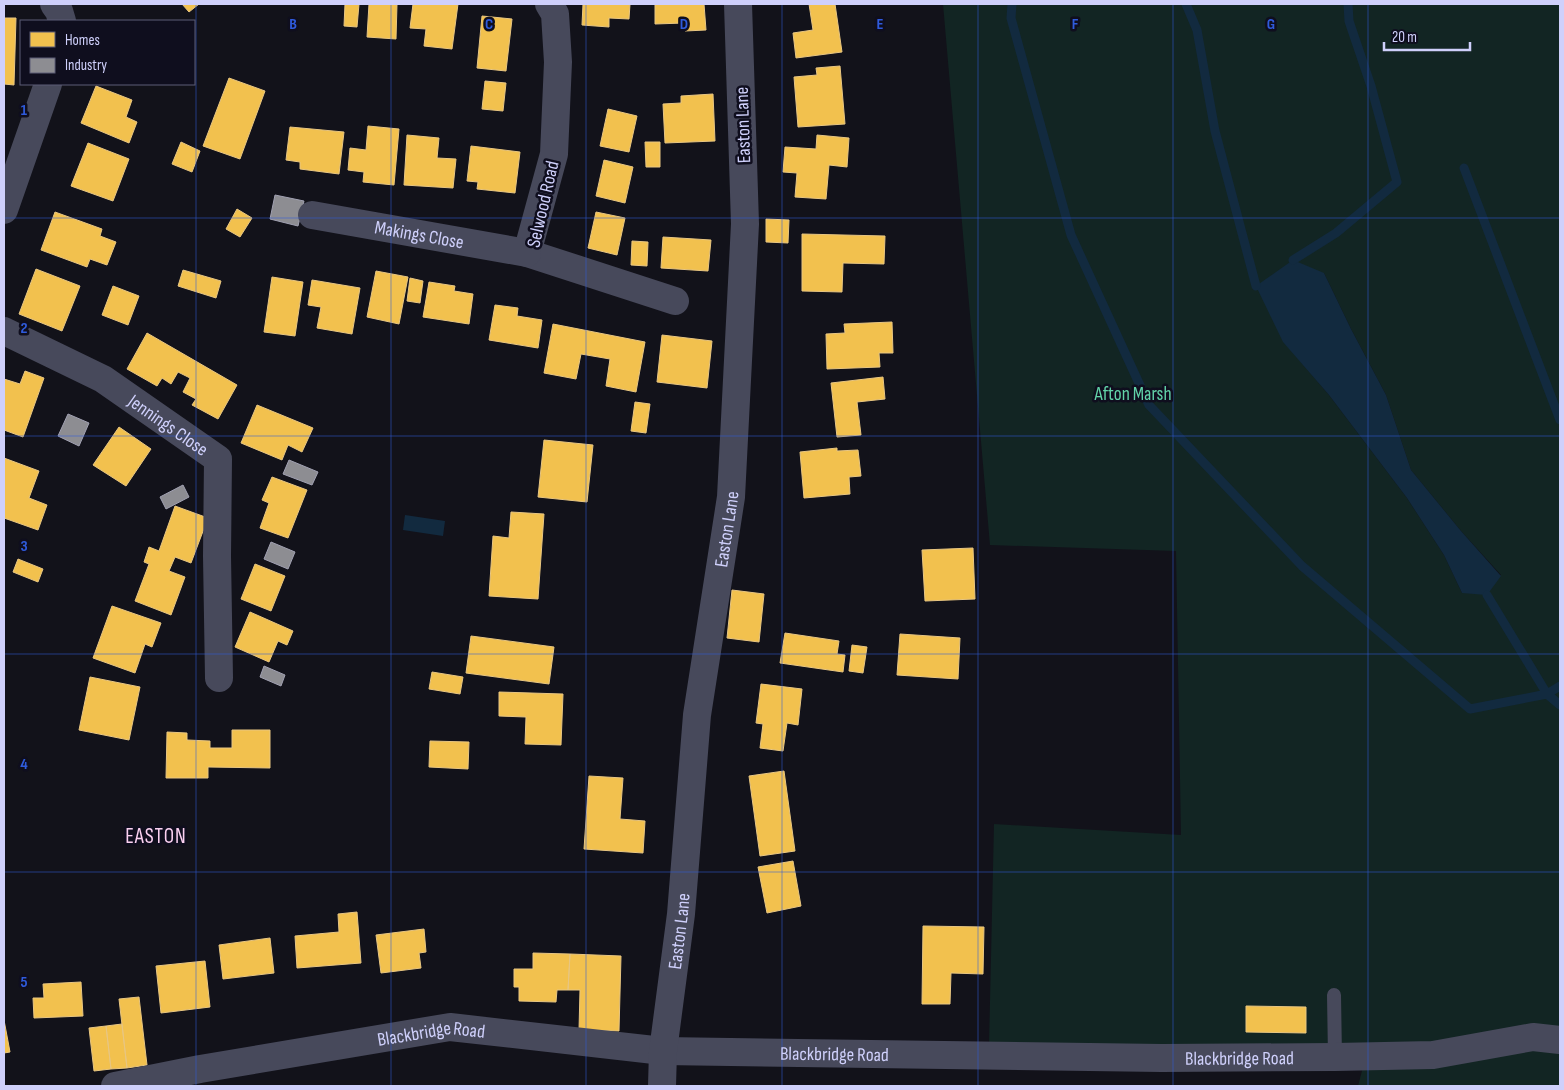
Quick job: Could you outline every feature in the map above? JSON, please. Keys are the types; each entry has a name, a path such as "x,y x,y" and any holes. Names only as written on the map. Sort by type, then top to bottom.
{"street":[{"path":"54,4 62,20"},
{"name":"Selwood Road","path":"549,4 555,14 558,62 554,154 527,253 675,301"},
{"name":"Easton Lane","path":"662,1086 663,1051 681,914 697,715 731,496 745,224 738,4"},
{"path":"4,210 48,85"},
{"name":"Makings Close","path":"312,215 527,253"},
{"name":"Jennings Close","path":"4,331 103,379 218,460 219,678"},
{"name":"Blackbridge Road","path":"115,1086 450,1027 663,1051 1162,1058 1433,1055 1533,1037 1560,1040"}],"lane":[{"path":"1334,995 1335,1057"}],"green space":[{"name":"Afton Marsh","path":"943,4 1560,4 1560,1086 1358,1086 1368,1048 989,1046 994,824 1181,835 1176,551 990,545","holes":["1324,273 1386,395 1411,470 1461,531 1501,575 1462,593 1444,555 1407,498 1329,395 1283,341"]}],"water":[{"path":"1293,260 1324,273 1386,395 1411,470 1501,576 1487,595 1462,593 1444,555 1407,498 1329,395 1283,342 1256,286"},
{"path":"405,515 445,521 443,536 403,530"}],"building: Homes":[{"path":"182,4 199,4 189,12"},
{"path":"345,4 359,4 357,27 344,26"},
{"path":"369,4 397,4 396,39 367,37"},
{"path":"413,4 458,4 452,49 424,46 426,29 410,28"},
{"path":"583,4 630,4 629,19 609,18 609,27 582,25"},
{"path":"655,4 704,4 706,30 685,31 684,23 655,24"},
{"path":"809,4 835,4 842,52 796,58 793,33 813,30"},
{"path":"482,16 512,19 506,71 477,68"},
{"path":"4,18 16,18 14,85 4,84"},
{"path":"840,66 845,124 798,127 794,77 817,75 816,68"},
{"path":"229,78 265,91 240,159 203,146"},
{"path":"485,81 506,83 503,111 482,109"},
{"path":"96,86 132,100 126,117 137,122 129,143 81,123"},
{"path":"713,94 715,141 665,143 663,104 681,103 681,96"},
{"path":"608,109 637,116 629,152 600,146"},
{"path":"368,126 399,129 394,185 363,182 364,172 348,170 350,148 366,150"},
{"path":"290,127 344,132 339,174 300,169 300,162 286,160"},
{"path":"407,135 439,138 437,158 456,159 453,188 404,185"},
{"path":"817,135 849,138 847,167 829,165 826,199 795,197 797,173 783,172 785,147 816,149"},
{"path":"181,142 200,151 192,172 172,164"},
{"path":"645,142 660,142 660,167 646,167"},
{"path":"88,143 129,159 113,201 71,186"},
{"path":"471,146 520,152 515,193 477,189 478,182 467,181"},
{"path":"604,160 633,167 625,203 596,196"},
{"path":"237,209 252,218 240,237 226,229"},
{"path":"55,212 102,229 100,236 116,242 107,265 90,259 87,267 41,250"},
{"path":"596,212 625,218 617,255 588,248"},
{"path":"766,219 789,220 788,243 766,242"},
{"path":"802,234 885,236 884,264 843,263 842,292 802,291"},
{"path":"663,237 711,240 708,271 661,268"},
{"path":"632,241 648,242 647,266 631,265"},
{"path":"36,269 80,286 62,331 19,314"},
{"path":"183,270 221,281 216,298 178,286"},
{"path":"376,271 408,277 399,324 367,317"},
{"path":"272,277 303,282 295,336 264,332"},
{"path":"410,278 423,281 420,303 407,301"},
{"path":"312,280 360,288 352,334 317,328 321,307 308,305"},
{"path":"429,282 455,286 454,291 473,294 469,324 423,317"},
{"path":"113,286 139,296 128,325 102,315"},
{"path":"495,305 518,308 517,316 542,320 538,348 489,340"},
{"path":"892,322 893,353 879,353 880,367 827,369 826,334 845,333 844,324"},
{"path":"553,324 645,342 636,392 606,386 610,359 581,354 576,379 544,373"},
{"path":"147,333 237,385 218,419 192,405 196,399 183,392 190,378 178,372 171,384 162,378 157,386 127,369"},
{"path":"662,335 712,341 707,388 657,382"},
{"path":"25,371 44,378 23,437 4,430 4,379 20,384"},
{"path":"883,377 885,399 857,402 861,435 837,437 831,383"},
{"path":"635,402 650,404 646,433 631,431"},
{"path":"257,405 313,428 302,452 288,445 282,460 241,443"},
{"path":"119,427 151,449 126,486 93,465"},
{"path":"544,440 593,445 587,502 538,497"},
{"path":"837,448 837,451 858,450 861,476 849,477 850,494 804,498 800,452"},
{"path":"4,458 39,471 29,498 47,505 38,530 4,518"},
{"path":"272,477 307,490 288,538 260,528 269,503 262,500"},
{"path":"175,506 208,518 191,563 175,557 169,571 185,577 171,615 135,601 149,564 144,562 149,547 159,551"},
{"path":"511,512 544,514 538,599 489,596 493,536 509,538"},
{"path":"973,548 975,599 925,601 922,550"},
{"path":"18,559 43,569 38,582 13,572"},
{"path":"255,564 285,576 271,611 241,599"},
{"path":"732,590 764,594 759,642 727,638"},
{"path":"112,606 161,623 152,647 145,644 135,673 93,658"},
{"path":"250,612 293,631 287,645 278,641 269,662 235,647"},
{"path":"785,633 839,641 837,654 845,655 843,672 780,663"},
{"path":"900,634 960,638 958,679 897,675"},
{"path":"471,636 554,647 549,684 466,673"},
{"path":"852,645 867,647 863,673 849,671"},
{"path":"432,672 463,677 460,694 429,689"},
{"path":"90,677 140,687 129,740 79,730"},
{"path":"761,684 802,689 798,725 787,723 783,751 760,748 763,724 756,723"},
{"path":"499,692 563,694 561,745 525,744 526,717 499,716"},
{"path":"232,730 270,730 270,768 208,767 208,778 166,778 167,732 187,733 187,740 210,741 210,748 232,748"},
{"path":"430,741 469,742 468,769 429,767"},
{"path":"784,771 795,851 760,856 749,776"},
{"path":"589,776 623,778 620,819 645,821 643,853 584,849"},
{"path":"793,861 801,906 767,913 758,867"},
{"path":"357,912 361,963 297,968 295,936 339,932 338,914"},
{"path":"923,926 984,927 983,974 951,973 950,1004 922,1004"},
{"path":"424,929 426,952 419,953 421,968 381,973 376,935"},
{"path":"270,938 274,973 223,979 219,945"},
{"path":"533,953 570,954 568,990 557,990 556,1002 519,1001 519,987 514,987 514,969 533,969"},
{"path":"570,954 621,956 619,1031 579,1030 580,990 568,990"},
{"path":"205,961 210,1007 161,1013 156,966"},
{"path":"81,982 83,1016 34,1018 33,998 44,998 43,984"},
{"path":"139,997 147,1065 127,1068 119,999"},
{"path":"1246,1006 1306,1007 1306,1033 1246,1032"},
{"path":"4,1020 10,1052 4,1053"},
{"path":"122,1024 127,1068 111,1069 106,1026"},
{"path":"106,1026 111,1069 94,1071 89,1028"}],"building: Industry":[{"path":"275,195 304,201 298,226 270,219"},
{"path":"68,414 89,423 79,446 58,436"},
{"path":"289,460 318,472 312,485 283,474"},
{"path":"183,485 189,497 166,509 160,497"},
{"path":"271,542 295,552 288,569 264,559"},
{"path":"264,666 285,675 281,686 260,677"}],"waterway":[{"path":"1012,4 1011,18 1071,235 1149,405 1302,566 1470,709 1547,694 1560,686"},
{"path":"1186,4 1197,30 1215,131 1256,286"},
{"path":"1293,260 1336,233 1397,182 1371,86 1349,21 1348,4"},
{"path":"1464,168 1560,420"},
{"path":"1487,595 1547,694 1560,705"}],"district":[{"name":"EASTON","path":"156,836"}]}
